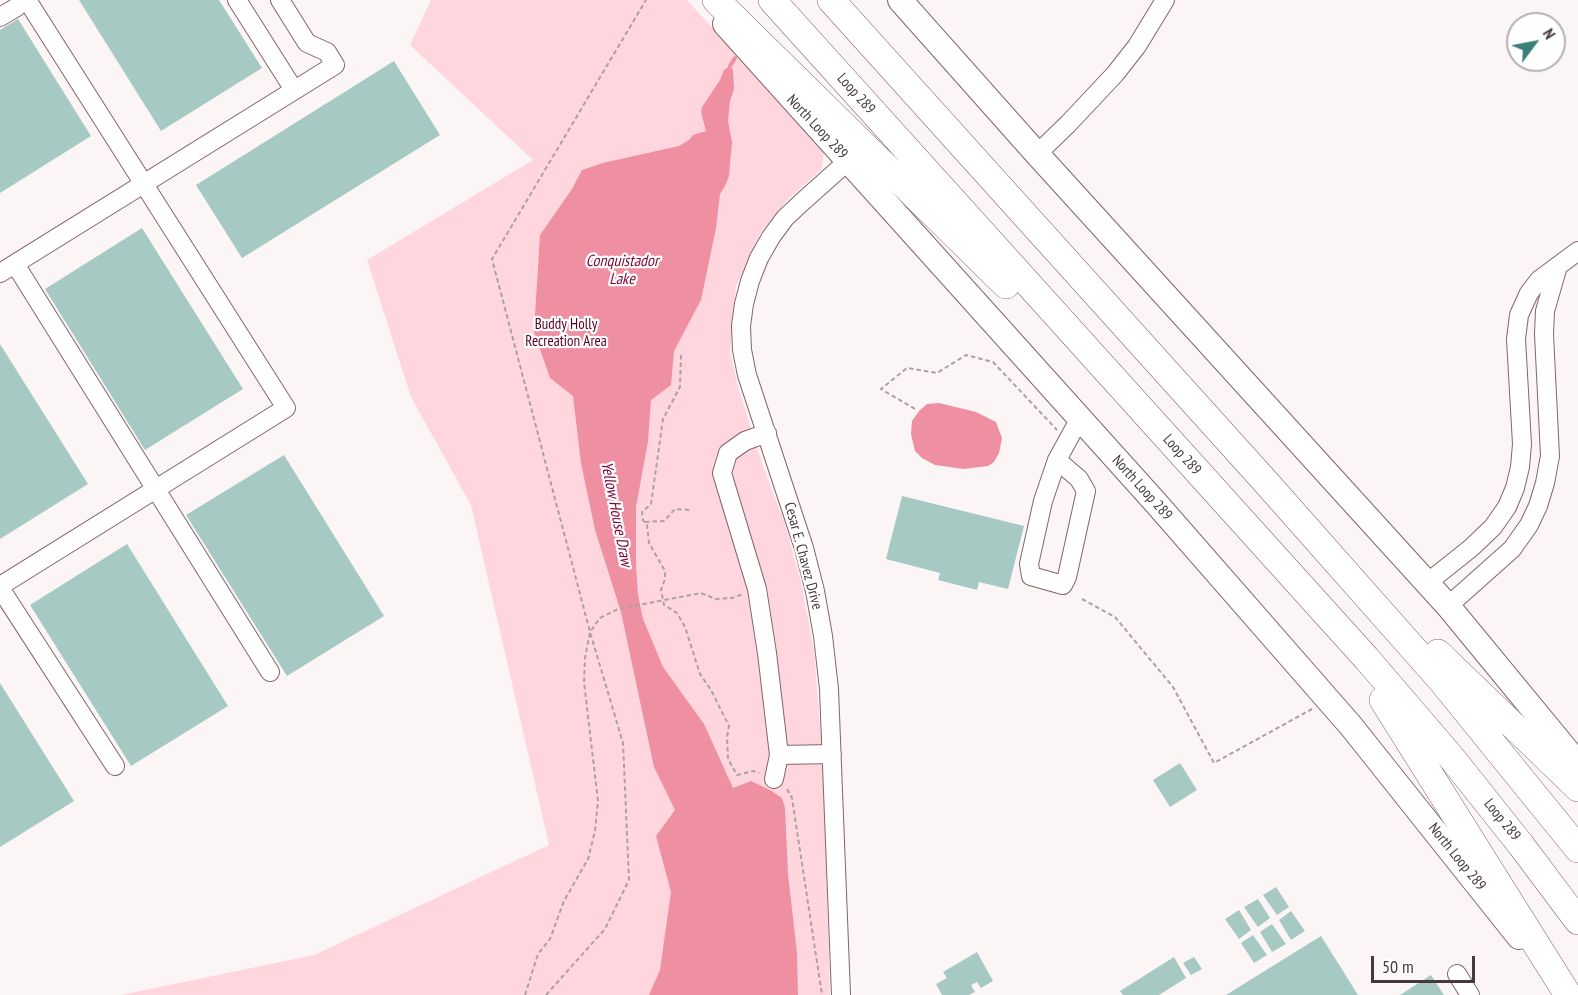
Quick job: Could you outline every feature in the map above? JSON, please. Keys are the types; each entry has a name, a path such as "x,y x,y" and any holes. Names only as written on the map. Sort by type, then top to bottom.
{"highway":[{"path":"716,0 979,258 1088,369 1118,403 1159,429"},
{"name":"Loop 289","path":"772,0 1308,594 1451,757 1578,921"},
{"path":"831,0 1441,680 1578,849"},
{"path":"1264,480 1407,623 1578,788"},
{"path":"1308,594 1335,641 1371,682 1389,709 1568,995"}],"main road":[{"name":"North Loop 289","path":"703,0 1080,418 1351,726 1522,940 1556,995"},
{"path":"900,0 1036,154 1448,606 1578,764"}],"street":[{"path":"237,0 294,90"},
{"path":"270,672 157,488 7,269 335,65 327,52 307,43 280,0"},
{"path":"1036,154 1115,74 1137,46 1165,0"},
{"path":"0,17 21,2 143,184 285,408 0,587 115,766"},
{"name":"Cesar E. Chavez Drive","path":"841,995 829,689 815,591 804,548 747,375 742,350 741,326 750,281 759,258 785,218 848,161"},
{"path":"1427,583 1471,548 1492,527 1507,507 1515,489 1522,444 1516,339 1519,315 1529,293 1539,280 1578,251"},
{"path":"1448,606 1512,549 1529,525 1538,506 1550,456 1545,311 1558,266"},
{"path":"1057,460 1079,479 1086,491 1067,577 1063,585 1031,576 1029,564 1043,501 1057,460 1080,418"},
{"path":"767,433 745,441 728,453 722,473 757,590 779,755 774,779"},
{"path":"779,755 832,754"},
{"path":"1457,974 1470,995"}],"path":[{"path":"546,995 605,929 629,880 623,743 590,632 492,259 646,0"},
{"path":"915,409 881,389 907,368 937,373 966,355 993,362 1067,441"},
{"path":"681,356 680,387 663,419 651,504 642,512 647,525 649,543 664,571 665,579 661,590 664,605 677,613 685,627 700,674 711,690 729,726 728,759 737,775 753,771 774,779 788,789 792,798 822,995"},
{"path":"645,522 664,521 675,509 691,510"},
{"path":"525,995 538,954 550,939 564,901 588,860 595,831 598,801 584,682 585,657 590,632 600,618 618,609 701,593 716,599 732,598 757,590"},
{"path":"1082,599 1115,617 1173,687 1214,763 1312,709"}],"green space":[{"name":"Buddy Holly Recreation Area","path":"431,0 687,0 824,151 822,169 787,200 761,232 736,286 730,352 739,390 764,469 785,524 801,582 814,651 823,761 830,995 121,995 314,955 549,845 471,505 411,397 367,260 533,160 410,45"}],"water":[{"name":"Conquistador Lake","path":"730,66 733,70 734,89 728,121 732,142 729,176 720,194 716,228 701,300 674,351 671,385 651,400 648,441 636,507 638,595 643,619 663,667 704,724 733,788 751,781 782,798 785,808 788,874 797,953 798,995 649,995 660,970 671,892 656,836 675,810 654,767 621,612 595,530 581,463 573,396 550,378 534,332 540,235 572,189 582,170 679,146 693,135 706,131 701,112 702,107 724,70"},
{"path":"939,403 976,412 996,422 1002,438 999,453 994,462 988,466 964,469 935,465 915,451 911,434 912,421 927,404"}],"building":[{"path":"79,0 219,0 262,68 161,131"},
{"path":"18,19 91,136 0,193 0,30"},
{"path":"394,61 440,135 242,258 196,185"},
{"path":"142,228 243,389 145,450 45,289"},
{"path":"0,344 88,484 0,539"},
{"path":"284,455 384,616 287,676 186,515"},
{"path":"902,496 1024,526 1008,589 979,582 977,590 938,580 940,573 886,559"},
{"path":"127,544 228,706 131,766 30,605"},
{"path":"0,683 74,801 0,847"},
{"path":"1180,763 1197,790 1170,807 1153,780"},
{"path":"1276,887 1289,907 1277,915 1263,895"},
{"path":"1258,899 1270,918 1258,927 1244,907"},
{"path":"1239,910 1251,930 1239,939 1225,919"},
{"path":"1291,911 1305,931 1291,940 1279,920"},
{"path":"1272,924 1286,944 1272,952 1260,932"},
{"path":"1253,935 1267,955 1254,963 1241,943"},
{"path":"1321,936 1358,995 1226,995"},
{"path":"977,952 993,981 981,988 977,982 971,985 975,992 969,995 942,995 936,984 947,978 943,972"},
{"path":"1174,957 1186,978 1159,995 1123,995 1120,991"},
{"path":"1194,957 1202,969 1191,975 1183,963"},
{"path":"1431,975 1444,995 1400,995"}],"waterway":[{"name":"Yellow House Draw","path":"730,66 735,58"}]}
